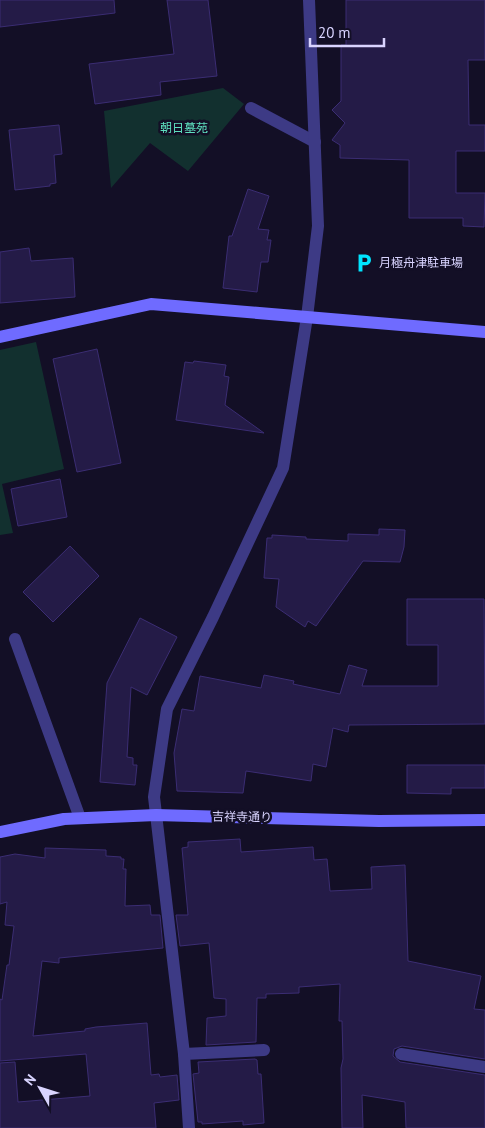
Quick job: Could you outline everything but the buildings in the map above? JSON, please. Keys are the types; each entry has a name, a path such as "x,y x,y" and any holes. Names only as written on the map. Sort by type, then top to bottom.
{"street":[{"path":"189,1128 184,1054 154,796 167,709 213,617 283,468 307,317 318,226 309,0"},
{"path":"251,108 315,142"},
{"path":"0,337 151,304 485,332"},
{"path":"16,639 80,818"},
{"name":"吉祥寺通り","path":"0,832 64,819 156,815 379,820 485,820"},
{"path":"184,1054 264,1050"},
{"path":"401,1054 485,1067"}],"green space":[{"name":"朝日墓苑","path":"223,88 244,104 188,171 150,143 111,188 104,111"},
{"path":"36,342 64,469 2,484 13,533 0,535 0,350"}],"place":[{"name":"月極舟津駐車場","path":"364,263"}]}
